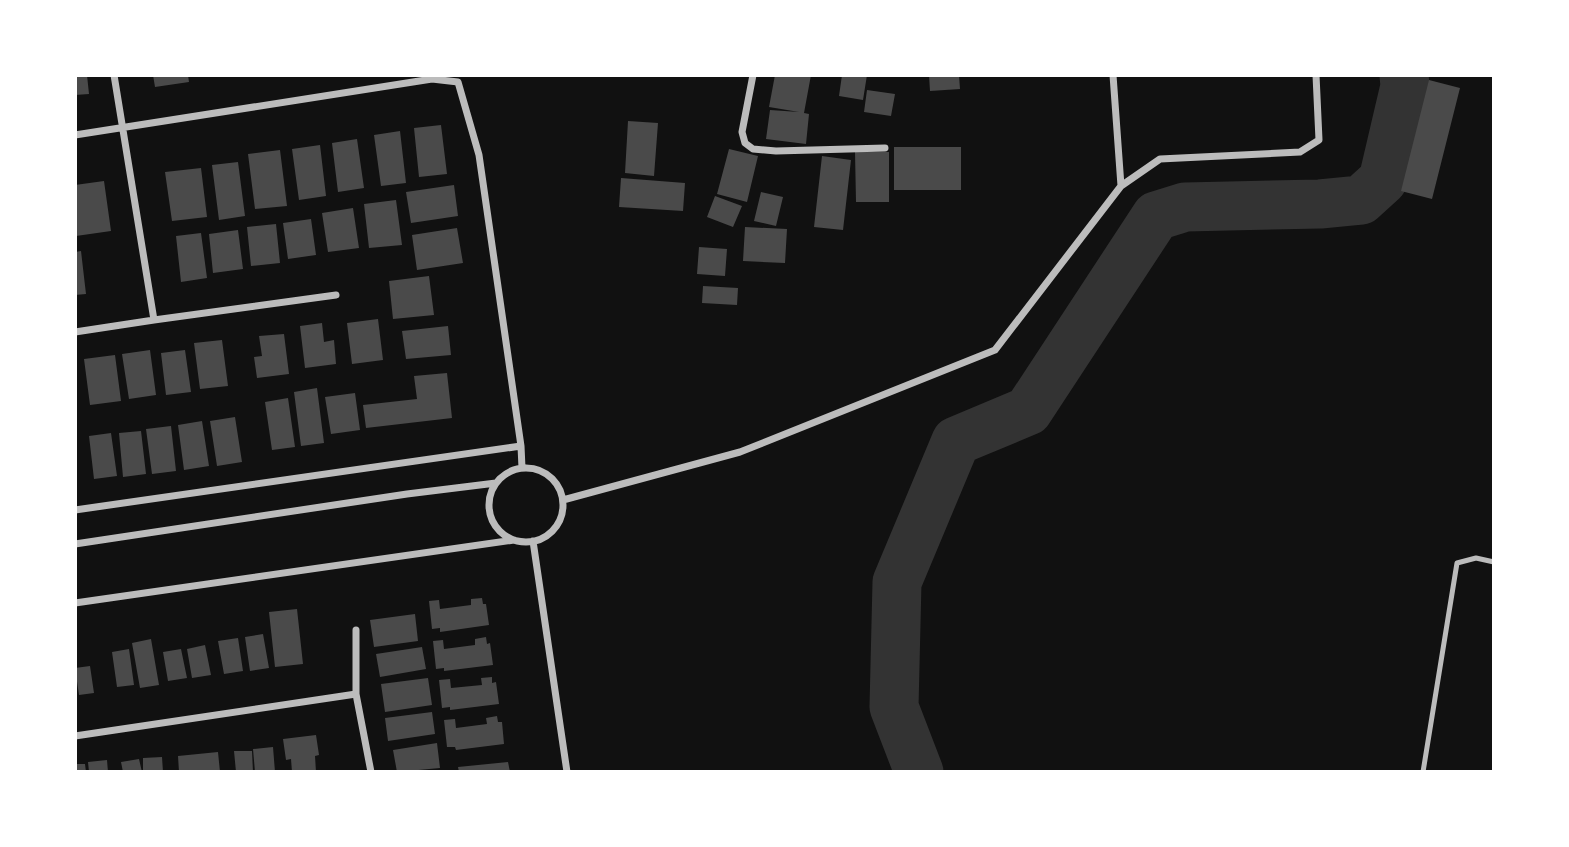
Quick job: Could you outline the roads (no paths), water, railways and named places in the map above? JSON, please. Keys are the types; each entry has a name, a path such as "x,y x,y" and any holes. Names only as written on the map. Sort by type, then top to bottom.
{"street":[{"path":"114,75 154,320"},
{"path":"753,75 742,132 745,144 753,149 776,151 886,148"},
{"path":"1113,75 1121,186"},
{"path":"563,500 740,452 995,350 1121,186 1160,159 1300,152 1319,140 1316,75"},
{"path":"75,135 432,79 458,82 480,155 522,468"},
{"path":"75,332 336,295"},
{"path":"75,510 521,446"},
{"path":"75,603 514,540 533,541 556,527 561,519 563,500 561,491 549,476 532,468 507,473 496,483 489,502 489,511 498,529 514,540"},
{"path":"75,544 496,483"},
{"path":"533,541 567,772"},
{"path":"356,630 356,694 371,772"},
{"path":"75,736 356,694"}],"lane":[{"path":"1423,772 1457,564 1476,558 1494,562"}],"waterway":[{"path":"919,772 894,707 897,582 956,441 1028,411 1156,216 1185,207 1320,204 1361,200 1383,180 1405,86 1404,75"}]}
